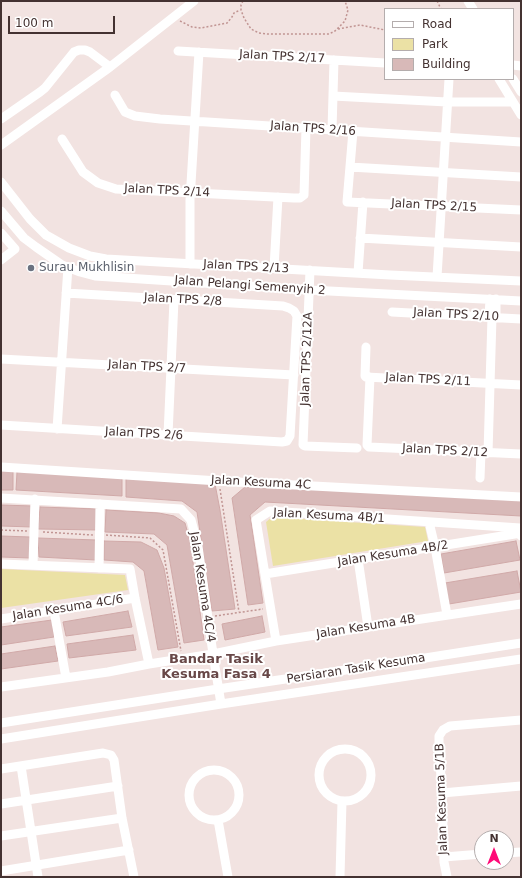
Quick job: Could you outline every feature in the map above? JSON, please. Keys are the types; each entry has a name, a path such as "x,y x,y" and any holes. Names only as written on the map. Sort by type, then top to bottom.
{"street":[{"path":"1,145 110,67 174,17 188,3"},
{"path":"1,119 40,92 74,52 85,50 90,52 110,67"},
{"name":"Jalan TPS 2/17","path":"178,51 384,63"},
{"path":"190,264 191,192 199,52"},
{"path":"332,130 334,60"},
{"path":"437,277 448,80"},
{"path":"500,80 521,115"},
{"path":"514,80 521,92"},
{"name":"Jalan TPS 2/16","path":"115,95 125,112 135,116 160,119 521,142"},
{"path":"333,96 447,102 513,102"},
{"name":"Jalan TPS 2/14","path":"62,139 83,172 98,183 116,189 300,198 304,194 306,128"},
{"path":"353,131 350,167 521,177"},
{"name":"Jalan TPS 2/15","path":"350,167 347,202 521,210"},
{"name":"Jalan TPS 2/13","path":"1,182 30,219 46,235 69,248 90,256 106,259 190,264 521,280"},
{"path":"274,268 278,197"},
{"path":"358,273 363,202"},
{"name":"Jalan Pelangi Semenyih 2","path":"1,211 24,238 45,253 68,267 95,276 310,290 521,300"},
{"path":"1,233 15,249 1,260"},
{"path":"360,238 521,247"},
{"path":"57,429 68,267"},
{"name":"Jalan TPS 2/12A","path":"310,270 303,445 357,448"},
{"name":"Jalan TPS 2/8","path":"66,293 283,306 294,311 296,316 294,375"},
{"path":"480,478 485,452 490,384 493,299"},
{"path":"168,435 174,300"},
{"name":"Jalan TPS 2/10","path":"392,312 521,319"},
{"name":"Jalan TPS 2/11","path":"366,347 366,377 521,385"},
{"name":"Jalan TPS 2/7","path":"1,359 294,375"},
{"name":"Jalan TPS 2/6","path":"1,426 282,442 287,441 290,436 294,375"},
{"name":"Jalan TPS 2/12","path":"370,377 367,445 369,447 521,454"},
{"name":"Jalan Kesuma 4C","path":"1,467 219,481 521,497"},
{"name":"Jalan Kesuma 4C/4","path":"1,498 181,509 191,520 198,546 212,654 221,704"},
{"path":"33,565 36,499"},
{"path":"99,568 100,504"},
{"name":"Jalan Kesuma 4B/1","path":"276,641 256,520 270,511 520,528 521,534"},
{"path":"429,522 447,615"},
{"name":"Jalan Kesuma 4B/2","path":"265,574 521,534"},
{"path":"358,559 368,627"},
{"path":"1,564 130,569 149,664"},
{"name":"Jalan Kesuma 4C/6","path":"1,619 135,598"},
{"name":"Jalan Kesuma 4B","path":"212,654 276,641 521,604"},
{"path":"54,611 66,678"},
{"name":"Persiaran Tasik Kesuma","path":"1,723 521,643"},
{"path":"1,687 108,672 212,654"},
{"name":"Persiaran Tasik Kesuma","path":"1,739 521,659"},
{"name":"Jalan Kesuma 5/1B","path":"447,877 444,857 439,736 443,730 450,726 521,720"},
{"path":"340,750 348,750 363,756 371,770 371,778 369,786 361,796 350,801 342,801 333,798 326,793 321,785 319,776 325,760 331,754 340,750"},
{"path":"1,769 103,753 112,755 122,818 134,877"},
{"path":"21,766 38,877"},
{"path":"210,770 227,774 234,780 238,787 239,796 233,812 218,820 210,820 196,813 191,806 189,799 191,784 202,773 210,770"},
{"path":"1,804 118,786"},
{"path":"442,793 521,786"},
{"path":"340,877 342,801"},
{"path":"1,836 122,818"},
{"path":"218,820 228,877"},
{"path":"1,871 128,850"},
{"path":"444,857 474,855"}],"path":[{"path":"242,1 241,10 251,29 268,34 329,34 338,29 345,21 348,10 345,1"},
{"path":"174,17 192,27 201,28 227,23 234,13 241,10"},
{"path":"338,29 360,25 384,30"},
{"path":"219,481 239,612"},
{"path":"207,617 270,608"}],"green space":[{"path":"272,517 425,527 428,541 273,566 266,522"},
{"path":"1,569 125,575 128,590 1,608"}],"building":[{"path":"1,470 13,470 13,490 1,490"},
{"path":"17,472 122,477 122,496 16,490"},
{"path":"126,478 215,484 235,609 212,611 197,512 182,501 126,497"},
{"path":"262,486 521,501 521,516 265,502 250,515 263,603 248,605 232,498 245,487"},
{"path":"1,505 33,506 32,527 1,526"},
{"path":"40,507 98,509 98,530 38,529"},
{"path":"106,510 159,513 174,516 185,523 190,541 204,640 184,643 167,545 154,534 105,532"},
{"path":"1,536 30,537 30,558 1,557"},
{"path":"38,538 97,540 96,560 39,557"},
{"path":"104,541 141,542 157,550 164,568 178,647 158,650 144,571 133,562 104,560"},
{"path":"516,541 520,560 444,573 441,554"},
{"path":"517,571 521,592 449,604 445,583"},
{"path":"128,611 132,627 66,636 63,622"},
{"path":"262,616 265,632 225,640 222,624"},
{"path":"52,620 54,637 1,645 1,627"},
{"path":"133,635 136,650 69,658 67,644"},
{"path":"55,646 58,661 1,669 1,654"}],"place":[{"name":"Surau Mukhlisin","path":"31,268"}],"district":[{"name":"Bandar Tasik Kesuma Fasa 4","path":"216,668"}]}
